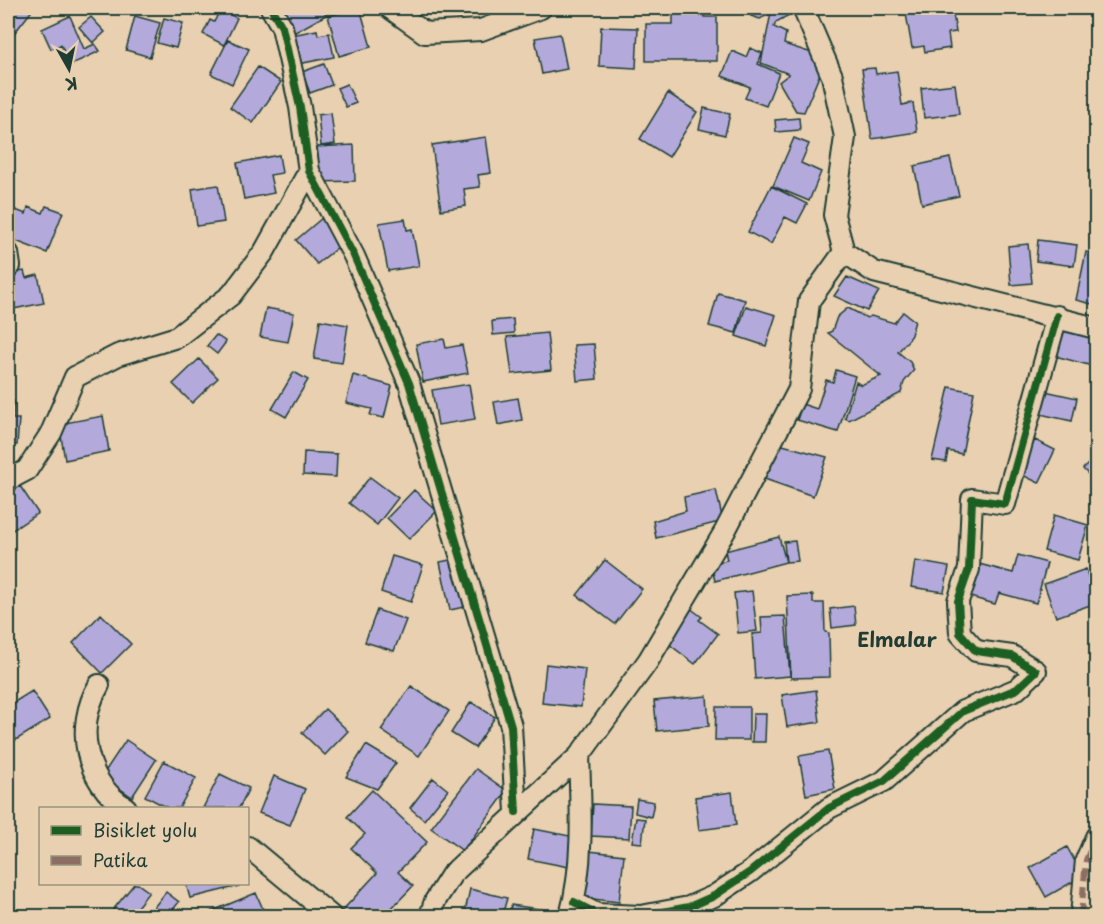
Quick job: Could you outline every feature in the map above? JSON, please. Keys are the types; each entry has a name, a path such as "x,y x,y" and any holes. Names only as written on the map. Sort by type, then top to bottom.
{"street":[{"path":"271,8 282,27 300,107 309,171 354,256 409,383 512,726 516,812"},
{"path":"390,8 425,33 481,30 540,8"},
{"path":"803,8 832,76 845,137 834,215 844,252 874,272 1058,316 1096,328"},
{"path":"8,480 27,470 51,433 75,376 118,355 177,337 231,295 264,252 309,171"},
{"path":"430,916 435,901 452,874 516,812 579,756 648,662 725,531 799,389 809,301 844,252"},
{"path":"8,253 10,266 8,268"},
{"path":"579,756 581,826 572,909 597,914 641,915 688,907 714,896 750,872 829,808 884,781 963,711 1017,689 1036,671 1012,656 976,651 960,633 958,601 969,569 972,499 1005,504 1058,316"},
{"path":"99,685 89,702 87,752 94,774 109,798 124,807"},
{"path":"1081,916 1086,860 1096,837"},
{"path":"249,848 331,916"}],"building":[{"path":"8,8 34,8 8,41"},
{"path":"277,8 322,8 326,15 292,34"},
{"path":"360,8 371,47 339,56 328,16"},
{"path":"673,8 704,8 704,17 717,17 717,61 646,61 646,24 673,24"},
{"path":"755,8 800,9 776,22 774,27 786,33 784,44 818,55 816,65 825,67 828,71 819,76 804,112 796,111 779,82 789,74 761,63 771,13 760,19 751,16"},
{"path":"905,8 952,8 956,32 948,33 950,48 925,52 924,46 912,48"},
{"path":"220,10 237,18 224,45 203,34 210,20 214,22"},
{"path":"70,16 84,49 95,44 100,51 70,65 61,45 51,49 42,29"},
{"path":"135,16 160,23 150,57 126,50"},
{"path":"91,17 105,32 93,43 79,27"},
{"path":"164,18 183,23 176,48 157,43"},
{"path":"601,27 638,28 636,68 599,66"},
{"path":"317,30 318,35 329,33 334,57 298,64 292,35"},
{"path":"560,34 567,69 542,74 535,38"},
{"path":"228,40 249,49 232,84 211,74"},
{"path":"750,48 762,53 758,64 779,73 766,106 745,98 750,87 722,76 732,51 746,57"},
{"path":"324,64 332,85 310,93 302,72"},
{"path":"258,67 281,82 253,123 230,107"},
{"path":"875,68 876,74 897,71 902,105 913,103 917,132 872,139 862,69"},
{"path":"347,84 356,103 346,107 337,88"},
{"path":"955,84 959,114 924,118 921,88"},
{"path":"668,93 697,112 669,157 640,139"},
{"path":"704,108 730,114 725,135 699,129"},
{"path":"331,113 335,144 321,146 318,115"},
{"path":"799,118 800,130 776,132 775,120"},
{"path":"486,137 491,173 478,175 480,187 464,189 466,206 441,210 432,145"},
{"path":"794,138 809,144 801,163 821,172 809,201 773,186"},
{"path":"354,145 355,181 317,182 316,147"},
{"path":"279,155 282,173 270,175 274,193 244,199 237,163"},
{"path":"950,158 959,196 922,204 914,166"},
{"path":"218,185 224,222 197,226 192,189"},
{"path":"771,186 807,204 797,223 785,217 771,244 748,232"},
{"path":"46,206 63,212 47,253 8,238 8,207 26,214 28,207 43,213"},
{"path":"322,218 343,243 317,264 296,240"},
{"path":"405,219 407,230 412,229 419,266 388,271 379,223"},
{"path":"1038,240 1077,245 1074,266 1036,261"},
{"path":"1028,244 1032,283 1011,285 1008,246"},
{"path":"1086,252 1096,255 1096,305 1076,300"},
{"path":"24,271 26,278 38,275 44,303 13,309 8,274"},
{"path":"847,277 879,291 867,311 834,296"},
{"path":"718,293 745,300 736,333 709,326"},
{"path":"746,306 776,315 766,346 736,336"},
{"path":"266,308 294,313 288,342 260,337"},
{"path":"848,308 867,318 871,316 894,323 903,312 915,321 910,338 898,352 910,362 914,370 904,382 901,393 849,420 845,418 856,382 861,385 881,376 828,333 832,331 837,317"},
{"path":"513,319 514,333 493,335 492,321"},
{"path":"320,320 348,325 342,363 314,359"},
{"path":"1065,329 1096,340 1096,367 1055,356"},
{"path":"547,333 551,370 512,374 507,337"},
{"path":"216,335 226,342 217,354 207,346"},
{"path":"444,339 446,348 462,345 468,373 423,382 416,344"},
{"path":"594,344 597,379 577,381 574,345"},
{"path":"199,359 218,378 192,403 173,384"},
{"path":"836,370 855,376 838,432 797,420 802,404 817,409 826,380 833,382"},
{"path":"294,372 308,380 286,417 272,409"},
{"path":"353,375 392,386 384,418 370,415 372,409 346,403"},
{"path":"469,384 475,419 438,425 432,390"},
{"path":"949,387 974,392 962,454 948,451 946,462 932,460"},
{"path":"1045,391 1077,398 1072,421 1040,414"},
{"path":"518,398 522,420 498,425 494,402"},
{"path":"8,400 14,401 13,419 19,419 17,445 8,444"},
{"path":"103,416 109,451 65,460 59,424"},
{"path":"1035,440 1055,450 1039,483 1018,473"},
{"path":"775,443 827,457 813,496 759,477"},
{"path":"304,452 337,454 336,477 303,475"},
{"path":"1091,461 1096,466 1096,471 1091,477 1083,469"},
{"path":"370,477 398,498 377,525 349,503"},
{"path":"20,486 38,513 8,533 8,495"},
{"path":"414,490 437,511 409,539 387,518"},
{"path":"716,490 723,521 656,538 653,521 686,511 684,497"},
{"path":"1054,515 1088,525 1078,560 1044,551"},
{"path":"779,537 786,562 715,581 711,564 727,560 725,551"},
{"path":"795,541 798,561 786,562 784,542"},
{"path":"1018,555 1047,563 1036,603 999,593 995,604 970,597 979,564 1013,573"},
{"path":"392,556 423,565 411,602 381,592"},
{"path":"455,559 464,607 450,610 440,562"},
{"path":"605,560 642,589 615,624 577,595"},
{"path":"915,561 949,567 944,592 911,587"},
{"path":"1086,569 1096,603 1056,617 1044,584"},
{"path":"752,591 757,631 738,633 734,593"},
{"path":"813,595 813,603 824,603 825,632 829,633 830,677 791,678 787,596"},
{"path":"854,606 856,625 832,628 830,609"},
{"path":"690,608 702,617 699,620 718,634 695,664 665,641"},
{"path":"377,610 406,620 394,651 365,642"},
{"path":"101,614 131,644 102,673 73,643"},
{"path":"785,616 790,676 755,679 752,634 762,633 761,617"},
{"path":"546,664 585,669 581,707 542,703"},
{"path":"411,686 449,711 419,756 381,730"},
{"path":"816,690 820,722 787,727 782,695"},
{"path":"32,691 50,719 16,740 8,725 8,706"},
{"path":"707,696 709,726 657,731 654,701"},
{"path":"471,702 495,717 475,748 451,733"},
{"path":"716,707 749,707 749,740 715,740"},
{"path":"325,709 348,731 325,755 302,733"},
{"path":"753,714 766,714 765,742 752,742"},
{"path":"126,740 156,760 132,797 102,776"},
{"path":"366,745 396,763 377,789 346,777"},
{"path":"828,751 835,789 806,795 799,756"},
{"path":"164,761 196,778 180,807 166,807 145,796"},
{"path":"476,769 507,791 463,851 431,828"},
{"path":"220,774 249,788 240,807 204,807"},
{"path":"274,776 305,789 290,825 259,813"},
{"path":"433,778 448,790 424,820 410,808"},
{"path":"372,790 427,842 398,872 413,886 384,916 345,916 341,912 377,873 351,848 365,834 347,817"},
{"path":"732,792 736,825 699,830 695,797"},
{"path":"637,799 654,802 651,817 635,813"},
{"path":"593,804 631,806 629,838 591,836"},
{"path":"636,818 645,819 642,843 632,842"},
{"path":"534,829 575,837 569,867 528,859"},
{"path":"1067,847 1083,876 1046,897 1030,868"},
{"path":"589,851 624,855 619,902 584,898"},
{"path":"133,885 139,885 149,892 130,916 108,916"},
{"path":"186,885 239,886 190,898"},
{"path":"470,889 507,898 502,916 464,916"},
{"path":"166,892 179,902 168,916 147,916"},
{"path":"256,893 266,916 212,916 210,912"},
{"path":"511,905 545,910 544,916 509,916"}],"marked path":[{"path":"1081,916 1086,860 1096,837"}],"cycle path":[{"path":"271,8 282,27 300,107 309,171 354,256 409,383 511,726 516,812"},
{"path":"574,902 597,914 641,916 689,907 714,896 750,872 829,808 884,781 963,711 1017,689 1036,671 1012,656 976,651 960,633 958,601 969,569 972,499 1005,504 1057,316"}],"district":[{"name":"Elmalar","path":"897,640"}]}
